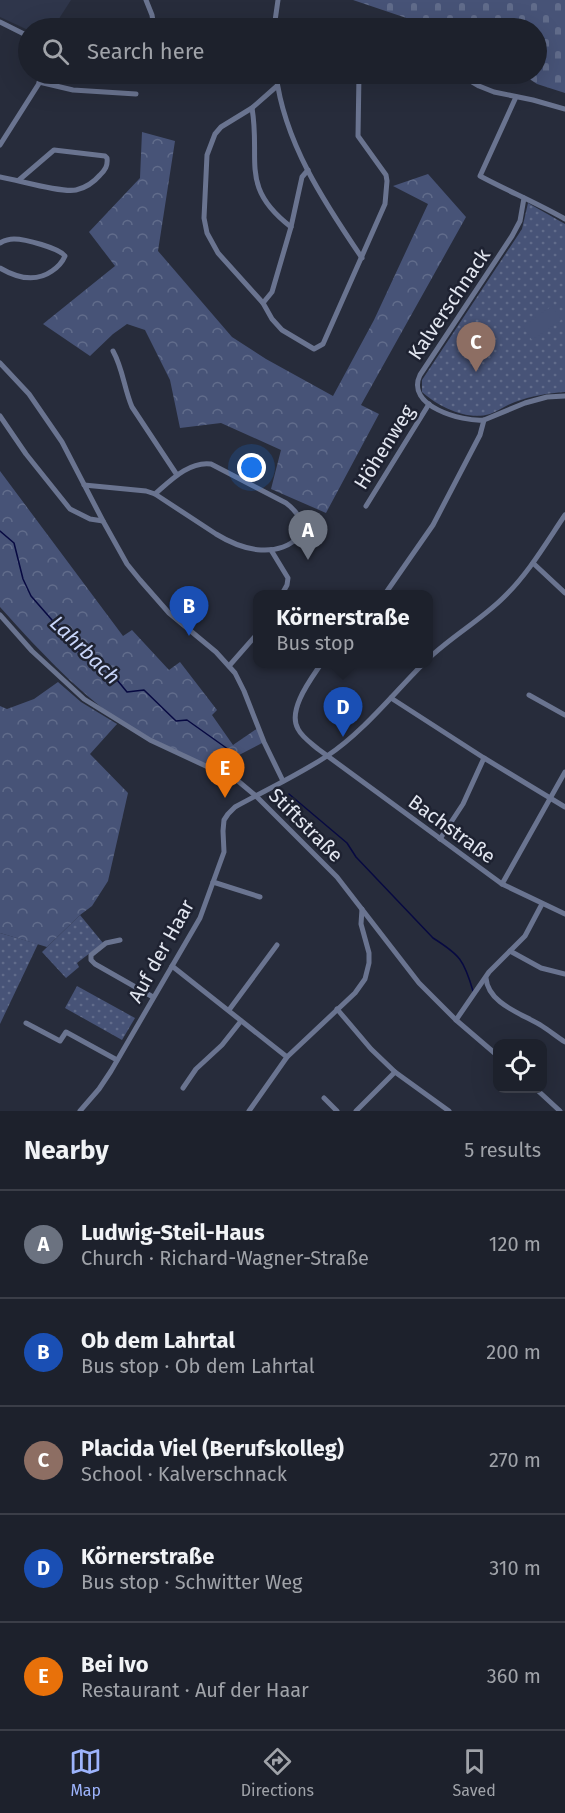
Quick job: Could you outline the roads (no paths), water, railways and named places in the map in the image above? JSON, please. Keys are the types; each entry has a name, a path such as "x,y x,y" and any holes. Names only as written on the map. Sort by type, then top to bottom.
{"street":[{"path":"146,0 152,18"},
{"path":"275,18 278,0"},
{"path":"0,22 18,31"},
{"path":"0,145 38,84"},
{"path":"48,84 73,90 136,94"},
{"path":"359,84 358,136 386,176 385,204 362,258 323,344 315,350 282,330 272,320 263,303 218,253 207,232 204,218 207,155 215,134 221,127 252,108 277,86 290,130 308,170 326,204 362,258"},
{"path":"476,84 486,90 565,109"},
{"path":"516,97 480,176 565,219"},
{"path":"252,108 258,186 268,206 277,217 291,227"},
{"path":"0,177 65,190 79,190 93,182 107,167 107,158 54,150 19,180"},
{"path":"263,303 272,292 291,227 302,177 308,170"},
{"name":"Kalverschnack","path":"429,404 421,397 418,390 418,379 512,236 522,215 524,198"},
{"path":"0,243 9,239 18,239 60,251 65,256 57,267 39,278 18,276 0,268"},
{"path":"113,351 120,364 132,406 177,475"},
{"path":"0,363 22,386 62,442 128,564 152,596 169,614 216,652 229,666 244,691 264,742 283,781"},
{"path":"429,404 456,417 476,421 484,420 525,403 547,397 565,396"},
{"name":"Höhenweg","path":"366,506 429,404"},
{"path":"0,416 69,509 90,519 103,521"},
{"path":"388,590 433,525 480,435 484,420"},
{"path":"84,485 138,490 155,494 224,539 249,548 281,548 294,541 301,532 302,522 296,511 286,503 211,464 199,464 177,475 155,494"},
{"path":"433,656 507,595 565,515"},
{"path":"272,549 288,578 284,590"},
{"path":"532,563 565,593"},
{"name":"Stiftstraße","path":"0,615 32,651 84,699 150,740 238,781 256,796 329,868 419,983 456,1020 493,1052"},
{"path":"229,666 253,639"},
{"name":"Bachstraße","path":"318,668 299,700 295,716 298,731 502,884 565,914"},
{"path":"256,796 328,755 391,698 418,668"},
{"path":"529,695 565,716"},
{"path":"391,698 565,807"},
{"path":"440,839 463,804 484,758"},
{"path":"502,884 565,772"},
{"name":"Auf der Haar","path":"80,1111 99,1089 200,918 224,852 223,826 226,817 231,810 256,796"},
{"path":"213,882 260,897"},
{"path":"456,1020 489,972 525,936 542,904"},
{"path":"251,1110 287,1057 362,985 368,972 369,953 361,924 362,909"},
{"path":"120,940 106,942 91,955 91,960 153,997"},
{"path":"229,1010 277,945"},
{"path":"510,951 541,968 565,974"},
{"path":"172,966 287,1057"},
{"path":"486,978 487,985 498,1000 565,1042"},
{"path":"337,1009 371,1049 395,1072 449,1111"},
{"path":"183,1088 196,1069 222,1045 241,1021"},
{"path":"26,1023 60,1041 66,1032 117,1060"},
{"path":"356,1111 395,1072"},
{"path":"540,1093 560,1111"},
{"path":"324,1098 338,1111"}],"waterway":[{"name":"Lahrbach","path":"0,531 14,543 23,579 31,596 80,652 108,669 127,692 144,690 176,721 187,720 232,752"},
{"name":"Lahrbach","path":"289,794 347,843 356,857 433,938 460,959 473,991"}],"place":[{"name":"Placida Viel (Berufskolleg)","path":"476,372"},
{"name":"Ludwig-Steil-Haus","path":"308,560"},
{"name":"Ob dem Lahrtal","path":"189,636"},
{"name":"Körnerstraße","path":"343,737"},
{"name":"Bei Ivo","path":"225,798"}]}
